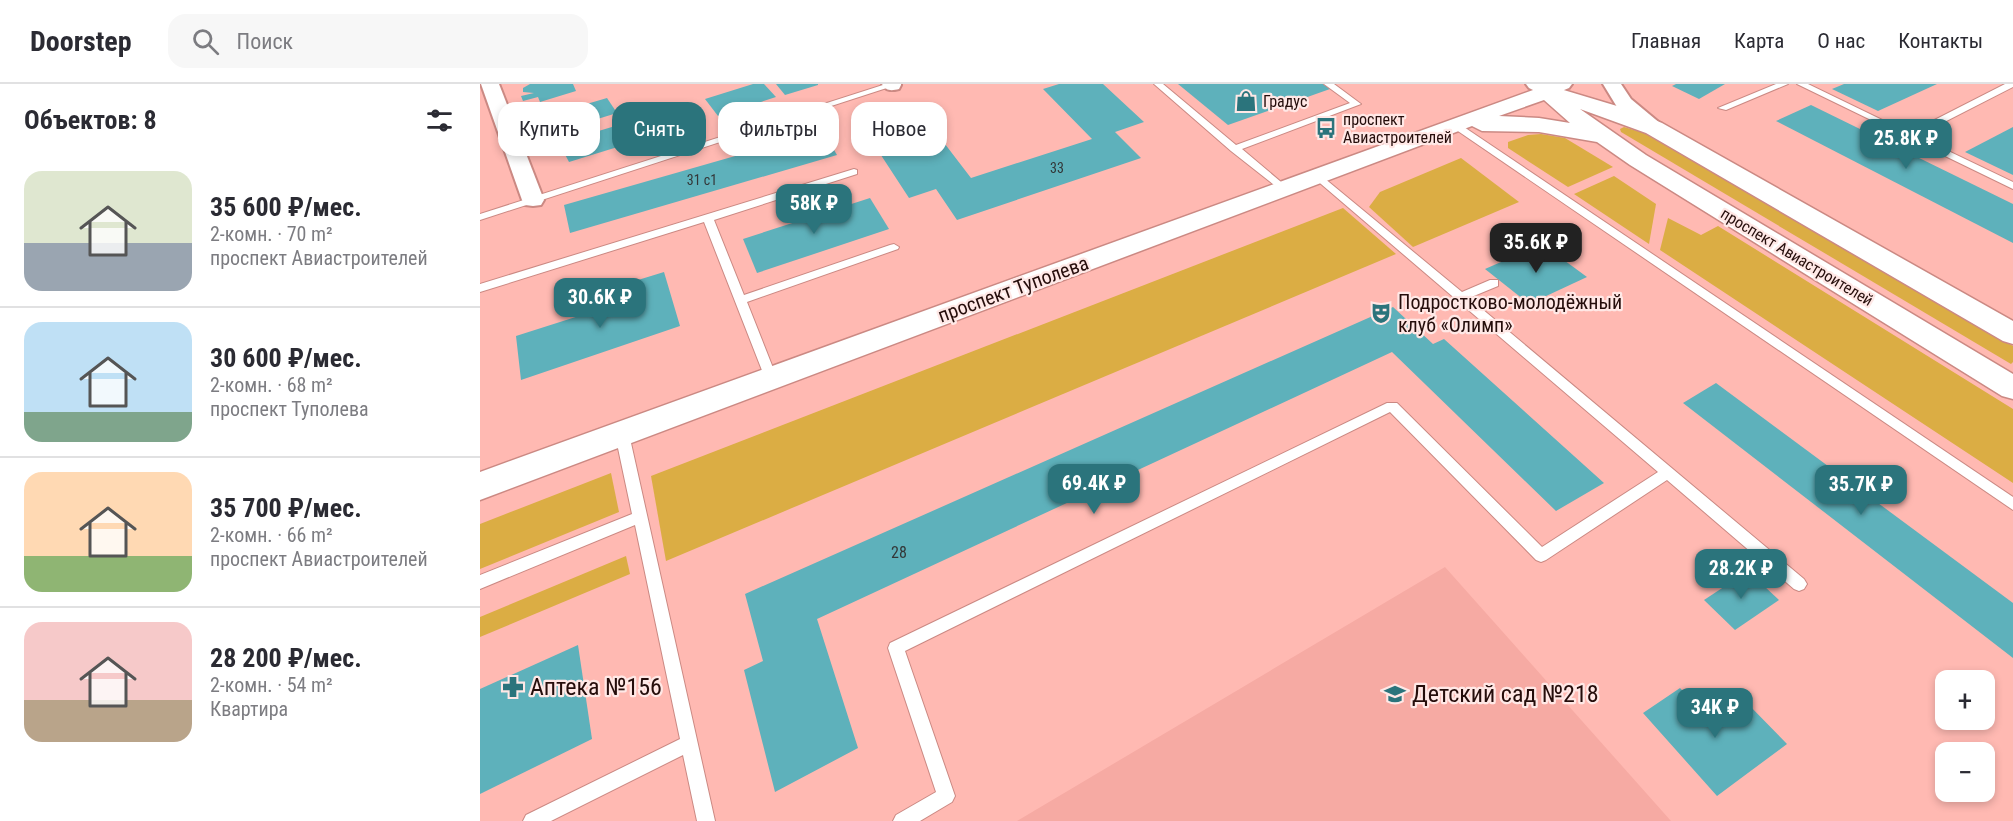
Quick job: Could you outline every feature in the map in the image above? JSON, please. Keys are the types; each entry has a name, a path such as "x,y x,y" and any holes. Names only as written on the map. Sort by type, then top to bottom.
{"main road":[{"path":"1548,86 1654,128 2013,334"},
{"name":"проспект Туполева","path":"480,486 1455,125 1548,86"},
{"name":"проспект Авиастроителей","path":"1548,86 1605,139 2013,388"},
{"path":"1455,125 1503,122 1537,124 1567,128 1605,139"}],"street":[{"path":"490,84 533,200"},
{"path":"1612,84 1624,103 1654,128"}],"lane":[{"path":"480,217 892,84"},
{"path":"1158,84 1282,189"},
{"path":"1234,149 1358,104 1328,84"},
{"path":"1723,108 1784,84"},
{"path":"1801,84 2013,186"},
{"path":"1910,136 2012,84"},
{"path":"1455,125 2013,504"},
{"path":"480,288 854,172"},
{"path":"1318,176 1799,584"},
{"path":"708,218 771,378"},
{"path":"740,300 894,247"},
{"path":"1460,297 1494,283"},
{"path":"902,821 946,796 896,648 1392,406 1541,556 1668,473"},
{"path":"622,434 706,821"},
{"path":"480,582 640,517"},
{"path":"532,821 689,743"}],"shaded area":[{"path":"1624,127 1644,133 2013,346 2013,362 2011,364 1621,132 1620,129"},
{"path":"1541,134 1565,138 1613,167 1568,187 1508,148 1508,142 1528,135"},
{"path":"1461,158 1519,202 1413,247 1369,207 1380,192"},
{"path":"1614,176 1656,204 1649,244 1574,194"},
{"path":"1343,208 1396,254 666,561 651,476"},
{"path":"1668,218 1701,235 1718,226 2013,409 2013,483 1660,250"},
{"path":"611,473 619,512 480,569 480,524"},
{"path":"626,556 630,574 480,637 480,617"},
{"name":"Детский сад №218","path":"1445,567 1671,821 1017,821"}],"building":[{"path":"530,84 573,84 576,91 540,102 538,97 523,101 521,96 534,93 523,92 523,88"},
{"path":"753,84 764,84 776,97 761,102 718,102 718,116 705,99"},
{"path":"776,84 818,84 818,85 785,95"},
{"path":"1059,84 1103,84 1144,122 1115,132 1141,158 957,220 936,189 909,198 882,156 947,156 947,147 971,178 1092,139 1043,89"},
{"path":"1178,84 1323,84 1330,89 1228,125"},
{"path":"1676,84 1725,84 1699,99 1672,86"},
{"path":"1844,84 1937,84 1878,111 1832,89"},
{"path":"607,98 612,106 612,115 600,118 600,102 593,102"},
{"path":"1811,105 2013,204 2013,243 1776,121"},
{"path":"612,127 612,149 600,152 600,131"},
{"path":"2013,127 2013,175 1965,152"},
{"path":"566,156 588,156 569,162"},
{"path":"736,156 834,156 570,233 564,205"},
{"path":"870,198 889,229 757,273 743,239"},
{"path":"1542,244 1587,277 1529,304 1485,269"},
{"path":"664,272 680,326 521,380 516,336 629,300 625,284"},
{"path":"1393,307 1433,344 1444,339 1604,483 1556,511 1392,352 817,619 858,748 775,792 744,670 763,661 745,594"},
{"path":"1716,383 2013,603 2013,658 1683,403"},
{"path":"1748,571 1779,600 1735,630 1704,600"},
{"path":"578,645 592,739 480,794 480,689"},
{"path":"1680,688 1712,722 1744,700 1787,744 1717,796 1643,713"}],"place":[{"name":"Градус","path":"1246,101"},
{"name":"проспект Авиастроителей","path":"1326,128"},
{"name":"Подростково-молодёжный клуб «Олимп»","path":"1381,313"},
{"name":"Аптека №156","path":"513,687"},
{"name":"Детский сад №218","path":"1395,694"}]}
